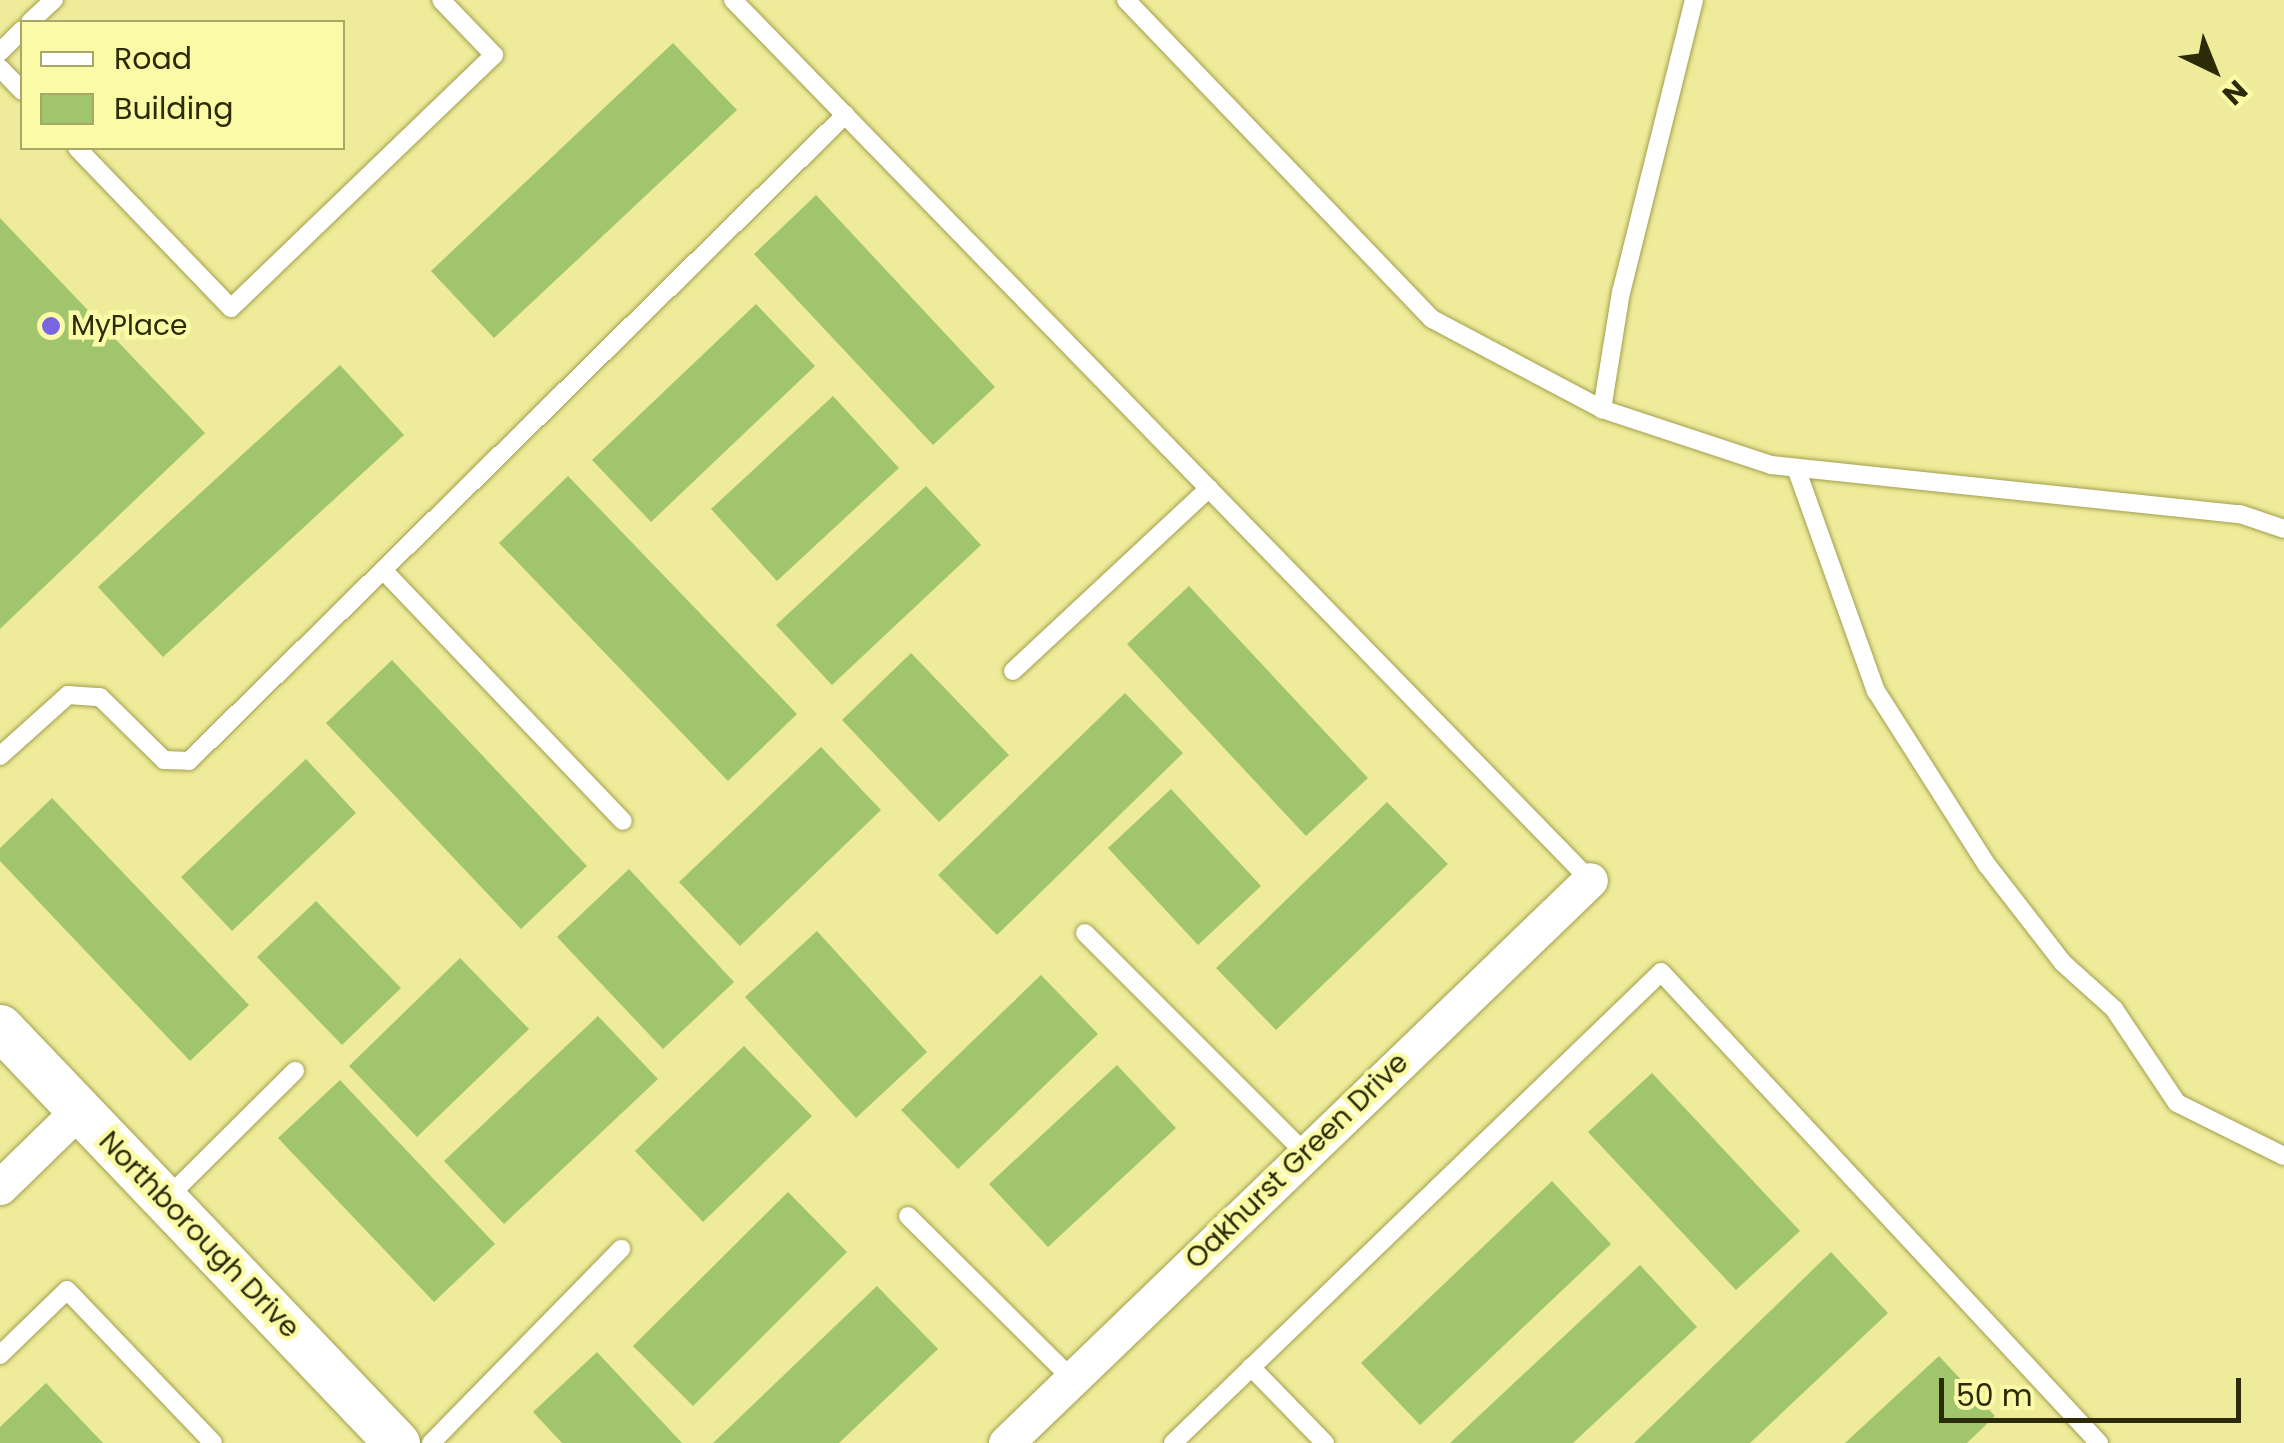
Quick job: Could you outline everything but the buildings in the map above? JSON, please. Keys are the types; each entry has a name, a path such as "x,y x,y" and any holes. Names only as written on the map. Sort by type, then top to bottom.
{"street":[{"name":"Oakhurst Green Drive","path":"1006,1443 1069,1376 1590,880"},
{"name":"Northborough Drive","path":"0,1027 397,1443"},
{"path":"0,1187 79,1110"}],"lane":[{"path":"32,20 54,0"},
{"path":"79,150 232,308 494,55 441,0"},
{"path":"733,0 1590,880"},
{"path":"1126,0 1432,320 1602,408 1796,468 2240,514 2284,530"},
{"path":"1602,408 1621,292 1694,0"},
{"path":"0,52 20,32"},
{"path":"0,68 20,89"},
{"path":"0,756 68,695 100,697 164,760 189,761 844,114"},
{"path":"1796,468 1876,691 1987,865 2063,963 2114,1009 2178,1103 2284,1156"},
{"path":"1013,671 1210,488"},
{"path":"383,570 623,822"},
{"path":"1085,933 1306,1154"},
{"path":"1172,1443 1660,972 2088,1439"},
{"path":"165,1200 296,1071"},
{"path":"908,1216 1069,1376"},
{"path":"431,1443 621,1249"},
{"path":"0,1356 67,1290 213,1443"},
{"path":"1251,1367 1326,1443"}],"place":[{"name":"MyPlace","path":"51,326"}]}
